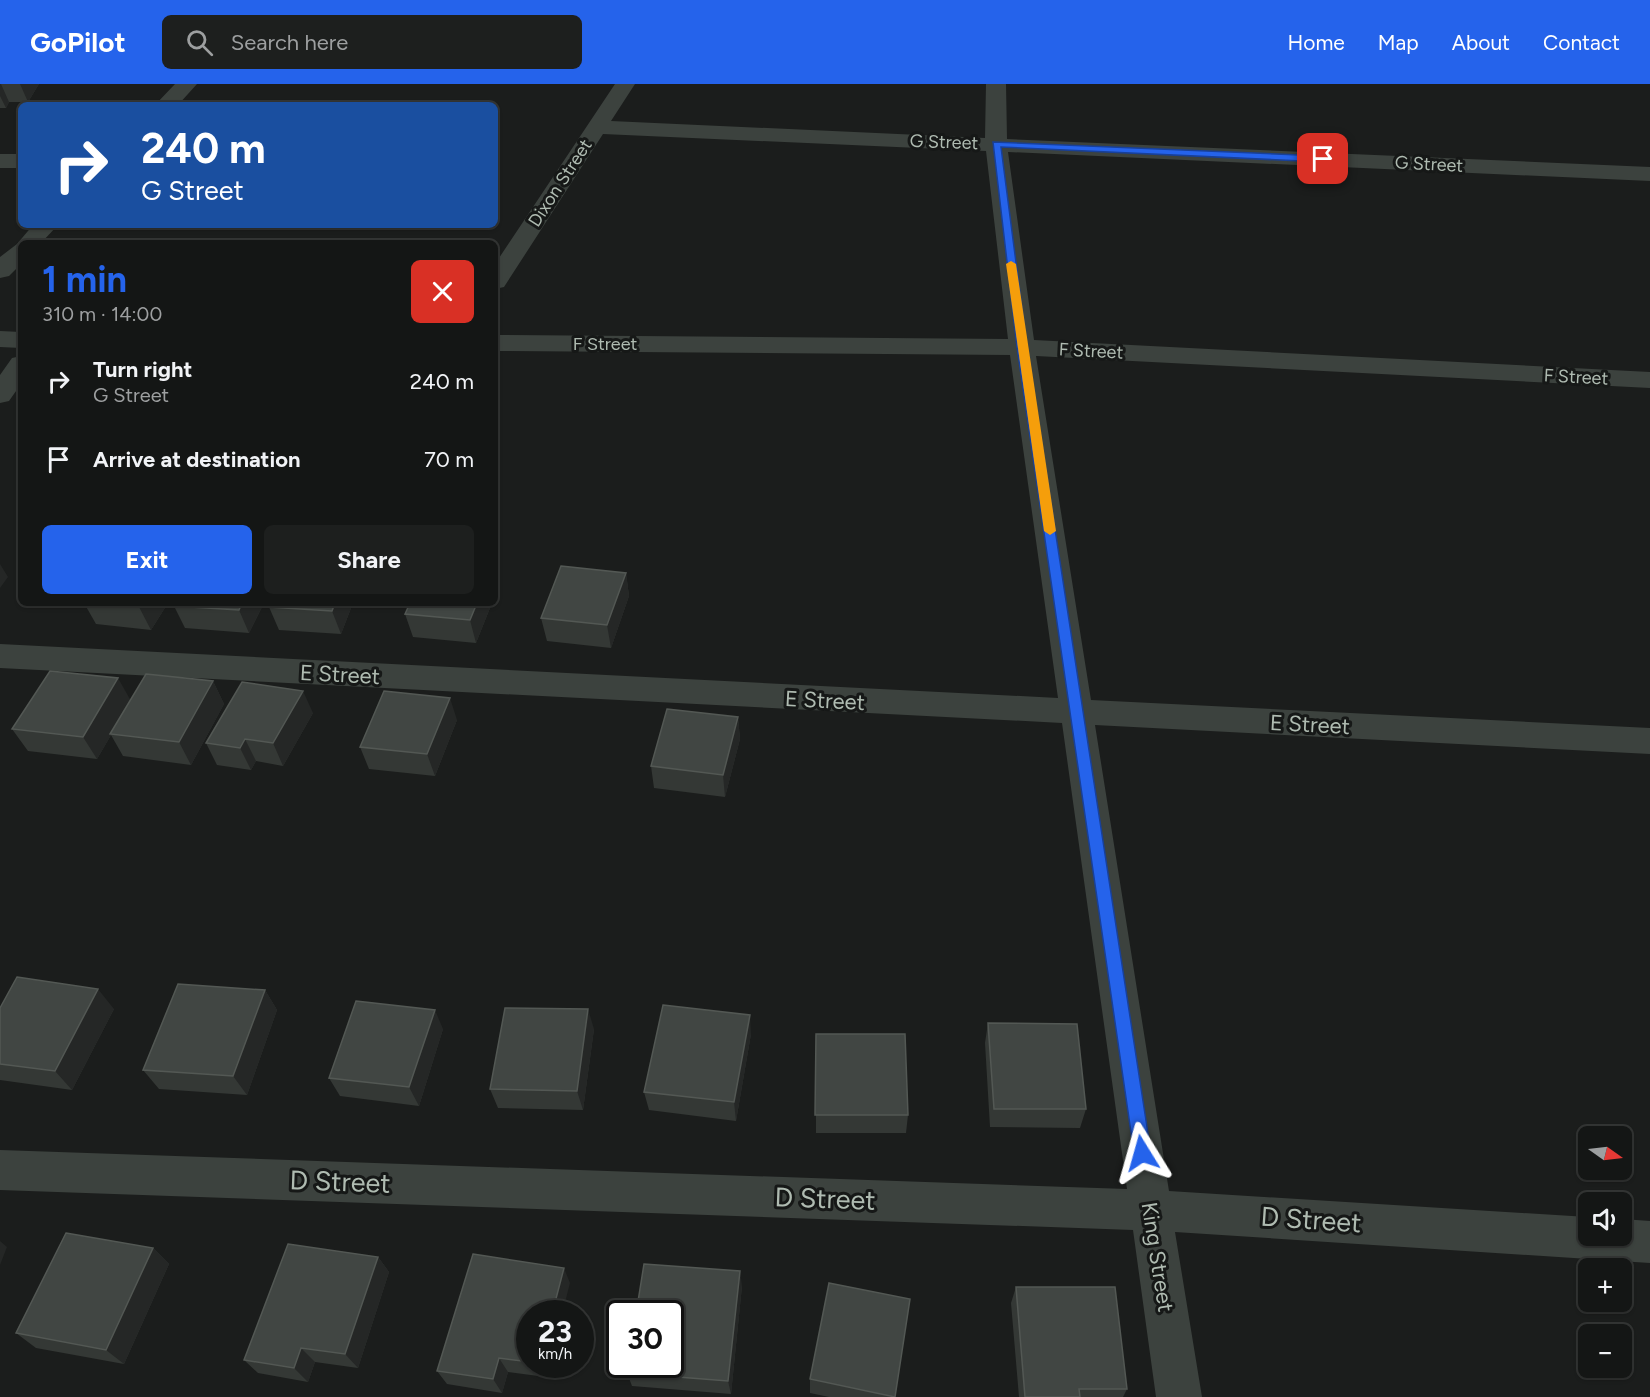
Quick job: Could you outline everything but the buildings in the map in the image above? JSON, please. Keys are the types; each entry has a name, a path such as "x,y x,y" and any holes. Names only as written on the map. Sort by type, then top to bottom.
{"street":[{"path":"169,102 187,84"},
{"name":"Dixon Street","path":"498,277 625,84"},
{"name":"King Street","path":"996,84 996,144 1022,347 1079,713 1179,1397"},
{"name":"G Street","path":"597,127 1650,174"},
{"path":"0,161 18,162"},
{"path":"31,240 43,228"},
{"path":"0,271 18,253"},
{"path":"0,339 18,340"},
{"name":"F Street","path":"498,343 1022,347 1650,380"},
{"path":"0,395 18,368"},
{"name":"E Street","path":"0,657 1650,741"},
{"name":"D Street","path":"0,1170 1150,1210 1650,1242"}],"slow traffic":[{"path":"1011,264 1050,531"}],"route":[{"path":"1142,1153 1079,713 1022,347 996,144 1323,159"}]}
